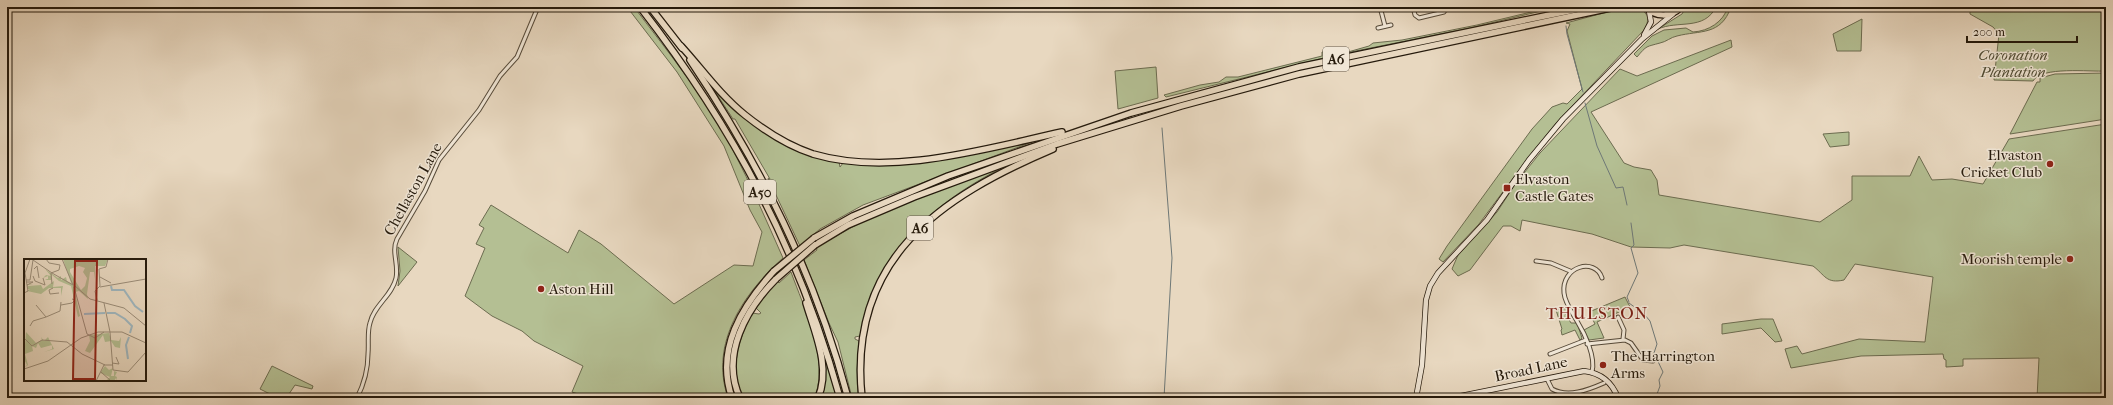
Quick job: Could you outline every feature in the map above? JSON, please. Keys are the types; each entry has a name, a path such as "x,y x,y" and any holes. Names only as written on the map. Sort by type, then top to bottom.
{"highway":[{"name":"A50","path":"640,7 692,78 729,135 761,194 796,268 824,345 840,398"},
{"name":"A50","path":"650,7 680,46 743,143 785,225 821,312 848,398"},
{"name":"A6","path":"732,398 728,382 727,363 732,333 751,299 774,271 814,238 853,216 972,167 1088,126 1184,97 1299,67 1588,7"},
{"name":"A6","path":"862,398 861,350 867,318 884,277 908,240 936,213 975,186 1020,163 1081,137 1210,97 1300,74 1615,7"},
{"path":"1647,9 1662,15 1674,13 1681,7"},
{"path":"680,46 722,94 754,122 789,144 831,158 871,162 936,157 987,149 1088,126"},
{"path":"740,398 736,388 733,369 737,339 752,308 776,279 815,246 848,225 914,196 1016,158 1081,137"},
{"path":"796,268 820,355 822,376 818,398"}],"main road":[{"path":"1642,38 1651,22 1647,9"},
{"path":"1417,398 1422,365 1426,300 1430,286 1438,273 1486,220 1530,160 1563,119 1642,38 1674,13"},
{"name":"Broad Lane","path":"1451,398 1579,372 1592,372"},
{"path":"1592,372 1608,381 1618,398"}],"street":[{"name":"Chellaston Lane","path":"357,398 366,372 370,323 376,310 391,291 396,279 397,265 394,247 397,238 425,191 439,160 479,110 500,76 517,57 538,7"},
{"path":"1380,7 1384,26"},
{"path":"1413,7 1415,15 1418,18 1444,12 1447,7"},
{"path":"1538,18 1568,7"},
{"path":"1378,28 1391,25"},
{"path":"1536,261 1551,263 1570,271 1588,267 1599,272 1602,278"},
{"path":"1599,272 1604,270"},
{"path":"1570,271 1566,278 1564,294 1586,340 1593,360 1592,372"},
{"path":"1618,317 1624,330 1624,339"},
{"path":"1587,344 1624,339 1631,343 1642,360 1653,361"},
{"path":"1550,354 1586,340"},
{"path":"1547,379 1552,389 1564,392 1582,392 1604,383"}],"green space":[{"path":"627,7 634,7 711,113 740,163 783,258 755,287 743,303 734,320 727,339 723,358 723,378 728,398 591,398 572,392 583,366 534,341 522,331 492,316 465,296 485,248 476,244 484,228 479,225 491,205 568,253 579,230 601,244 674,304 734,265 753,266 762,232 750,210 724,146 677,72"},
{"path":"1552,7 1558,7 1470,28 1336,55 1166,97 1164,95 1200,85 1219,82 1226,77 1238,77 1322,56 1322,52 1348,52 1369,46 1373,43 1402,40 1477,25"},
{"path":"1634,7 1645,13 1647,16 1648,19 1644,30 1556,123 1479,224 1443,262 1439,259 1532,129 1552,107 1563,103 1567,104 1582,89 1567,31 1570,24 1566,23 1622,8"},
{"path":"1686,7 1716,7 1705,19 1698,22 1666,26 1658,29 1682,14"},
{"path":"1728,7 1731,7 1727,16 1722,23 1716,27 1702,32 1675,37 1652,45 1643,50 1637,57 1634,54 1652,36 1664,30 1686,28 1693,32 1710,28 1723,17"},
{"name":"Coronation Plantation","path":"1970,7 2106,7 2106,71 2066,71 2046,73 2038,76 2033,81 1994,80 1999,34 1993,27 1970,14"},
{"path":"1862,19 1861,51 1837,51 1833,34"},
{"path":"1731,40 1732,47 1591,112 1624,163 1634,167 1651,170 1657,180 1659,195 1820,222 1852,200 1852,176 1910,176 1919,156 1932,180 1952,179 1983,184 2009,139 2106,124 2106,398 2037,398 2039,358 1963,359 1963,366 1946,367 1946,360 1944,359 1943,354 1861,356 1791,368 1785,349 1797,346 1802,354 1859,339 1925,342 1933,277 1855,264 1844,280 1833,281 1826,278 1813,266 1684,245 1670,248 1631,247 1592,234 1522,220 1520,231 1511,226 1503,226 1470,270 1458,276 1452,269 1458,255 1497,212 1516,183 1540,153 1620,69 1637,76"},
{"path":"1156,67 1158,98 1118,109 1115,71"},
{"path":"2106,73 2106,119 2010,134 2037,82 2040,82 2040,78 2055,74"},
{"path":"707,79 763,132 839,162 840,167 843,163 860,164 974,154 1032,142 863,205 820,229 800,246 768,178 770,179 735,119 733,119"},
{"path":"1849,132 1849,145 1830,147 1823,134"},
{"path":"1020,159 964,190 939,208 917,228 898,250 881,276 869,304 860,336 855,337 855,339 859,341 857,370 858,398 852,398 838,342 804,260 817,250 816,248 890,209"},
{"path":"398,247 417,262 398,286 400,271"},
{"path":"791,272 808,317 817,350 819,382 815,397 743,398 739,387 736,365 739,344 747,323 752,313 761,313 755,307 777,281 779,283"},
{"path":"1625,297 1630,307 1597,322 1604,338 1589,340 1584,330 1595,324 1589,312"},
{"path":"1568,308 1569,310 1565,313 1571,323 1577,323 1582,338 1580,340 1575,330 1562,335 1562,329 1556,310"},
{"path":"1773,319 1782,341 1775,342 1761,328 1722,334 1722,324"},
{"path":"821,345 837,398 820,398"},
{"path":"272,366 313,386 312,389 295,385 289,394 298,398 278,398 260,389"}],"waterway":[{"path":"1566,26 1583,92"},
{"path":"1585,103 1597,146 1616,188 1623,187 1627,205"},
{"path":"1162,128 1172,258 1164,398"},
{"path":"1629,302 1627,297 1638,273 1631,248 1634,245 1631,223"},
{"path":"1629,303 1644,314 1650,321 1657,344 1654,353 1663,372 1659,380 1660,386 1657,394 1661,398"}],"place":[{"name":"Elvaston Cricket Club","path":"2050,164"},
{"name":"Elvaston Castle Gates","path":"1507,188"},
{"name":"Moorish temple","path":"2070,259"},
{"name":"Aston Hill","path":"541,289"},
{"name":"The Harrington Arms","path":"1603,365"}],"district":[{"name":"THULSTON","path":"1597,313"}]}
